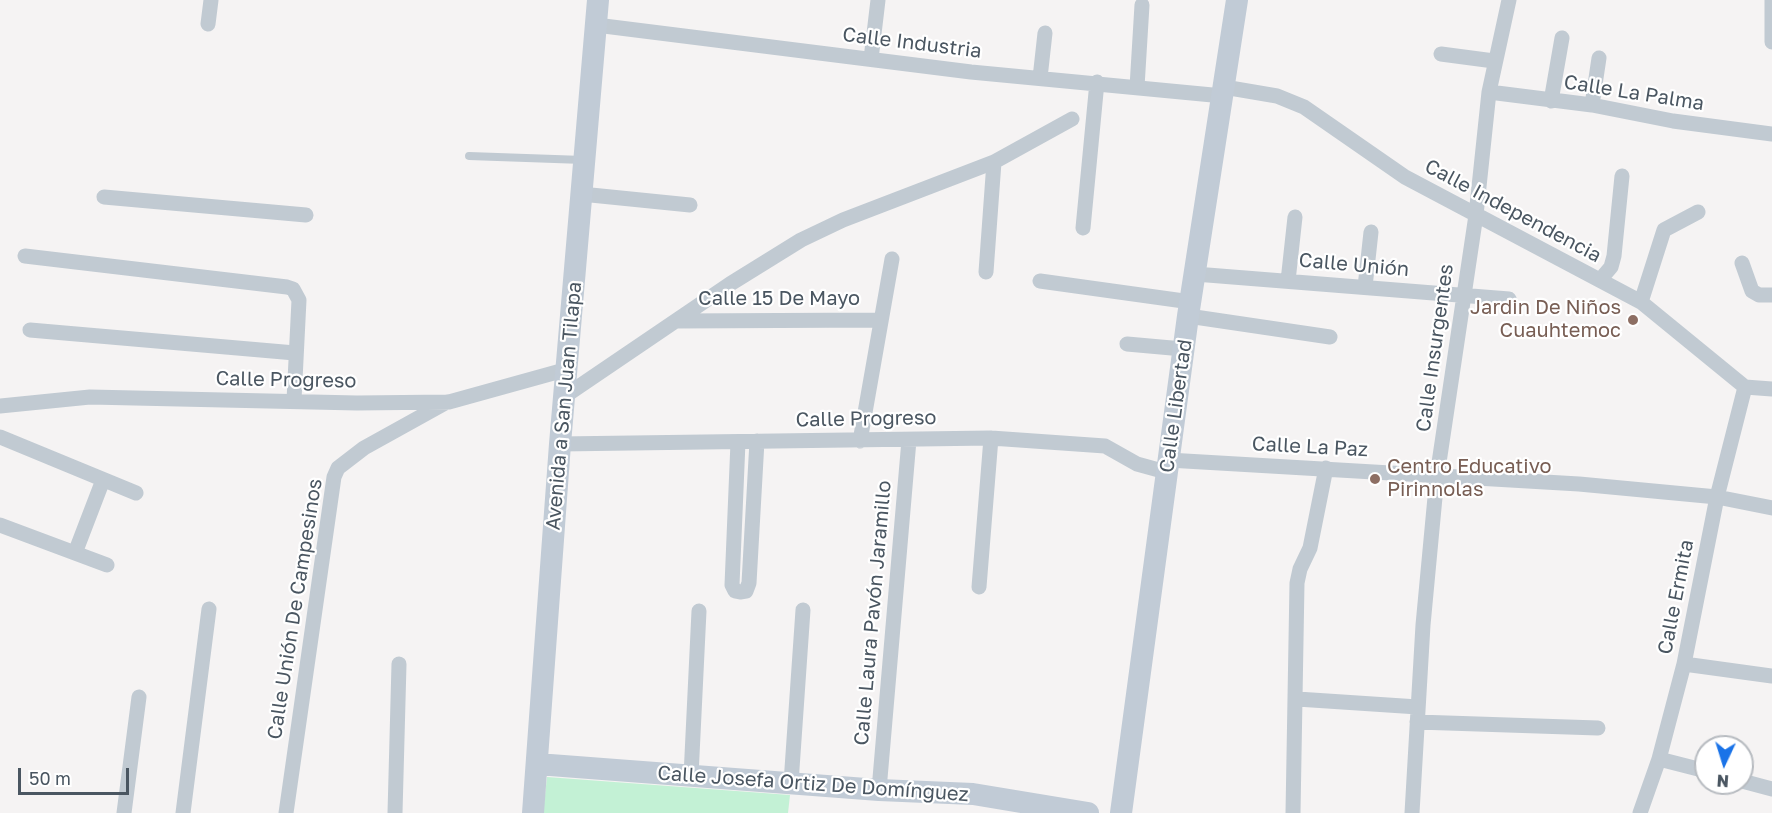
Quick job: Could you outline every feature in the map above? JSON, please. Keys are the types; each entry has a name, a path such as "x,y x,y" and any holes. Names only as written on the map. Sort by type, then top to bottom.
{"main road":[{"name":"Avenida a San Juan Tilapa","path":"533,813 560,444 598,0"},
{"name":"Calle Libertad","path":"1121,813 1167,466 1237,0"},
{"name":"Calle Josefa Ortiz De Domínguez","path":"537,764 879,790 996,796 1088,813"}],"street":[{"path":"208,24 211,0"},
{"path":"872,59 878,0"},
{"name":"Calle Insurgentes","path":"1412,813 1437,476 1476,215 1489,92 1509,0"},
{"path":"1772,0 1772,42"},
{"path":"1137,87 1142,5"},
{"name":"Calle Industria","path":"596,25 1040,78 1223,92"},
{"path":"1040,78 1045,33"},
{"path":"1551,101 1563,38"},
{"path":"1441,54 1494,61"},
{"path":"1592,105 1599,58"},
{"path":"1083,228 1097,82"},
{"name":"Calle Independencia","path":"1223,92 1277,96 1304,107 1405,177 1641,302 1745,387"},
{"name":"Calle La Palma","path":"1489,92 1592,105 1673,121 1772,134"},
{"path":"565,396 759,265 822,229 994,162 1072,119"},
{"path":"986,272 994,162"},
{"path":"1600,280 1611,267 1614,256 1622,176"},
{"path":"581,194 690,205"},
{"path":"104,197 306,215"},
{"path":"1641,302 1664,230 1698,212"},
{"path":"1288,281 1295,217"},
{"path":"1365,287 1371,232"},
{"path":"25,256 287,287 293,290 299,300 294,400"},
{"path":"860,441 892,259"},
{"path":"1742,263 1752,291 1759,295 1772,295"},
{"name":"Calle Unión","path":"1195,274 1509,299"},
{"path":"1041,281 1330,337"},
{"name":"Calle 15 De Mayo","path":"677,321 881,320"},
{"path":"30,330 295,353"},
{"path":"1127,344 1184,349"},
{"name":"Calle Progreso","path":"0,406 90,397 449,402 568,369"},
{"path":"1745,387 1772,389"},
{"name":"Calle Ermita","path":"1640,813 1659,759 1684,664 1717,497 1745,387"},
{"name":"Calle Unión De Campesinos","path":"286,813 334,477 338,468 364,448 449,402"},
{"path":"0,437 136,493"},
{"path":"979,587 991,438"},
{"name":"Calle Progreso","path":"560,444 991,438 1105,446 1137,464 1167,466"},
{"name":"Calle Laura Pavón Jaramillo","path":"879,790 909,440"},
{"path":"738,442 732,585 735,591 740,592 746,591 749,583 757,441"},
{"name":"Calle La Paz","path":"1167,466 1326,468 1579,484 1717,497 1772,507"},
{"path":"1293,813 1298,583 1300,569 1310,548 1326,468"},
{"path":"738,470 756,471"},
{"path":"75,553 103,480"},
{"path":"0,525 107,565"},
{"path":"183,813 209,609"},
{"path":"791,783 803,610"},
{"path":"691,776 699,611"},
{"path":"395,813 399,664"},
{"path":"1684,664 1772,675"},
{"path":"124,813 139,697"},
{"path":"1297,699 1418,715 1598,728"},
{"path":"1659,759 1694,768"},
{"path":"1754,784 1772,789"}],"lane":[{"path":"469,156 585,160"}],"green space":[{"path":"547,777 790,795 788,813 543,813"}],"place":[{"name":"Jardin De Niños Cuauhtemoc","path":"1633,320"},
{"name":"Centro Educativo Pirinnolas","path":"1375,479"}]}
